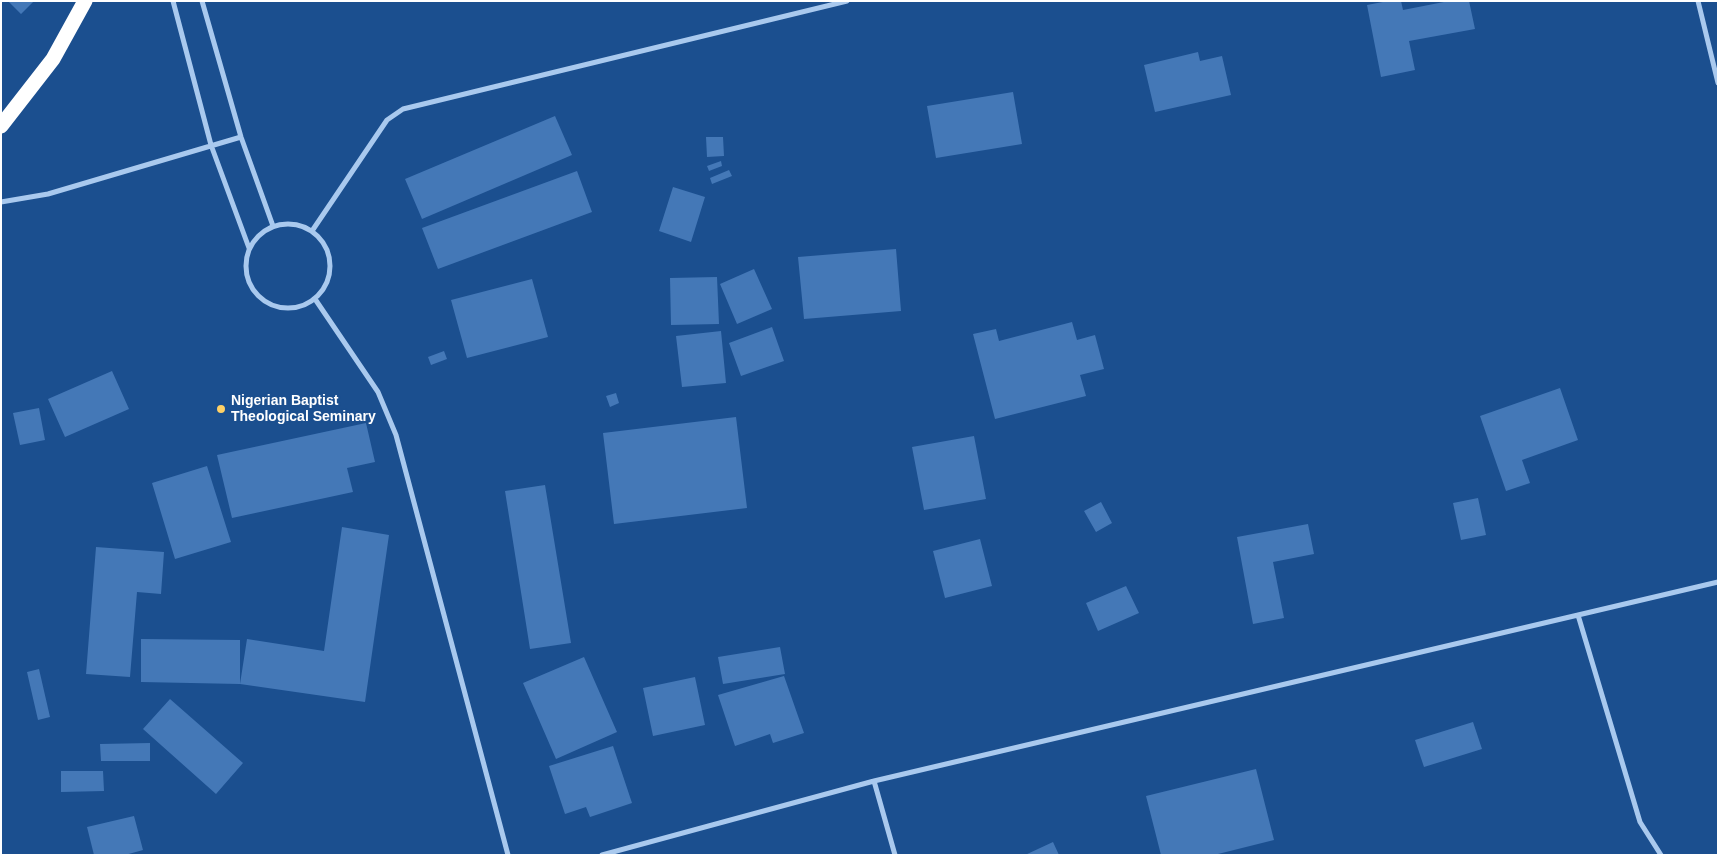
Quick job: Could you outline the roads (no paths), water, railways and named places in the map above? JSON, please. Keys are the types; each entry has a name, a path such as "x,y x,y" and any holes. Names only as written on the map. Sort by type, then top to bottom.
{"highway":[{"path":"1,126 53,59 85,1"}],"street":[{"path":"173,1 211,145 249,248"},
{"path":"202,1 241,136 274,226"},
{"path":"312,231 387,120 403,109 847,1"},
{"path":"1698,1 1718,83"},
{"path":"1,202 48,194 241,136"},
{"path":"286,224 300,225 312,231 325,246 331,264 324,290 315,300 291,308 267,303 254,290 246,273 246,260 249,248 255,239 274,226 286,224"},
{"path":"315,300 378,392 396,435 508,855"},
{"path":"602,855 874,781 1718,582"},
{"path":"1578,615 1640,822 1661,855"},
{"path":"874,781 896,855"}],"place":[{"name":"Nigerian Baptist Theological Seminary","path":"221,409"}]}
